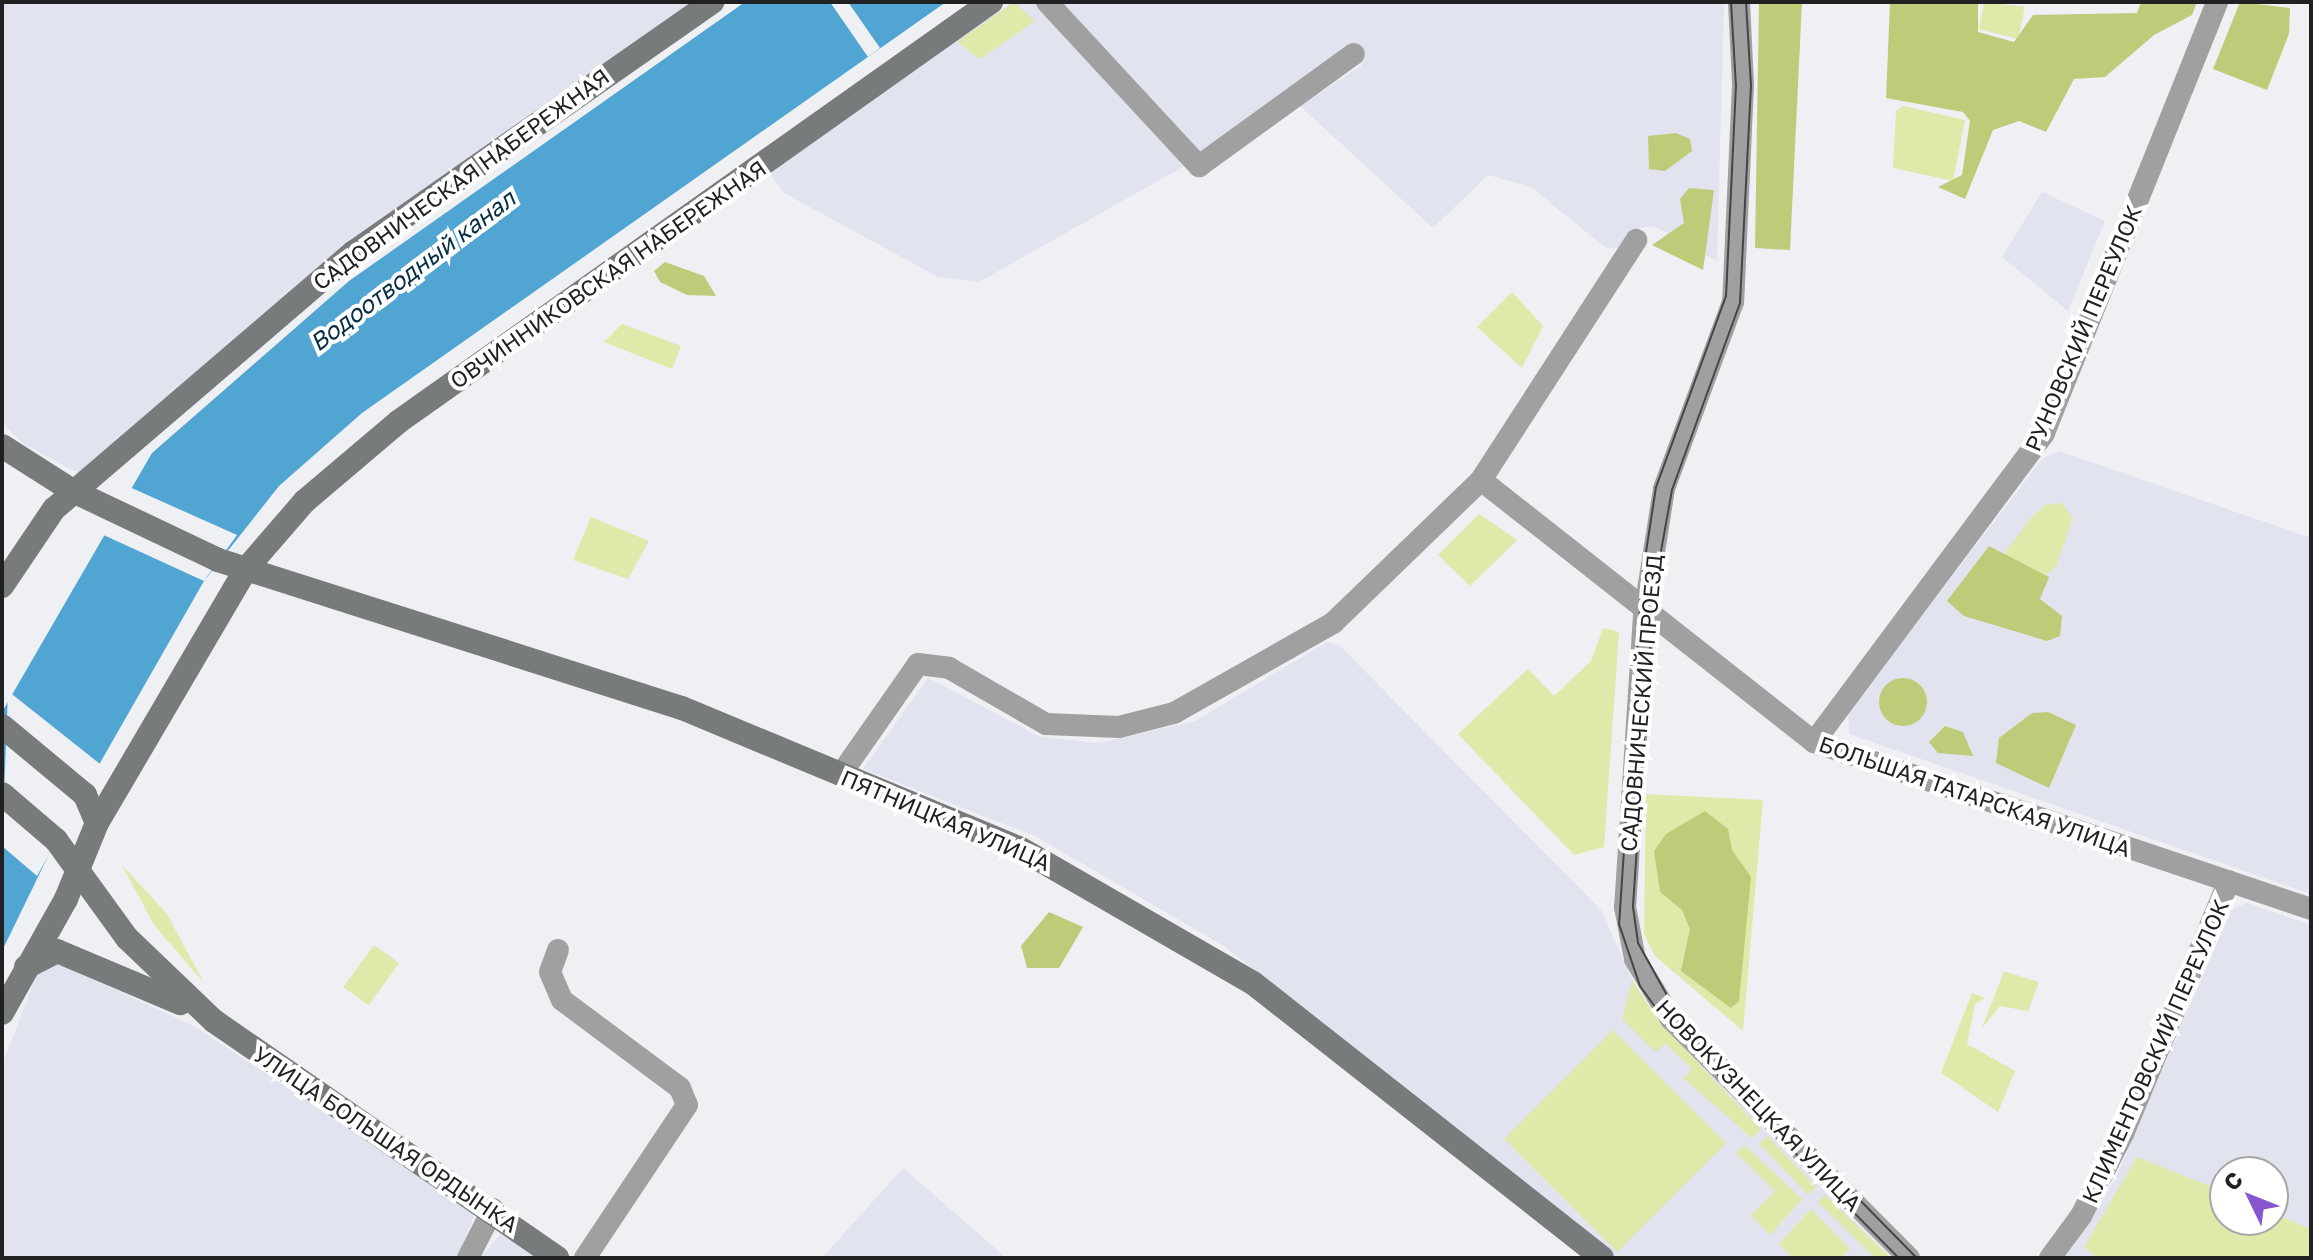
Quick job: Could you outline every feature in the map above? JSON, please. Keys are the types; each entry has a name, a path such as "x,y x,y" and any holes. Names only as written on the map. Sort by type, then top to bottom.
{"street":[{"name":"САДОВНИЧЕСКАЯ НАБЕРЕЖНАЯ","path":"29,537 73,491 354,252 712,2"},
{"name":"ОВЧИННИКОВСКАЯ НАБЕРЕЖНАЯ","path":"2,1013 18,977 81,866 97,823 246,569 305,501 398,422 991,2"},
{"path":"1047,2 1199,166 1354,54"},
{"name":"САДОВНИЧЕСКИЙ ПРОЕЗД","path":"1630,937 1625,907 1644,615 1664,489 1733,302 1743,85 1739,2"},
{"name":"РУНОВСКИЙ ПЕРЕУЛОК","path":"1814,742 2044,433 2217,2"},
{"path":"841,774 909,673 927,662 1060,727 1119,727 1174,713 1333,623 1481,480 1636,240"},
{"name":"ПЯТНИЦКАЯ УЛИЦА","path":"2,446 73,491 218,560 655,699 1029,853 1235,972 1602,1258"},
{"path":"2,586 29,537 41,494 34,467"},
{"name":"БОЛЬШАЯ ТАТАРСКАЯ УЛИЦА","path":"1481,480 1644,615 1814,742 2311,909"},
{"path":"2,726 85,795 97,823"},
{"name":"УЛИЦА БОЛЬШАЯ ОРДЫНКА","path":"2,794 81,866 127,938 214,1021 493,1209 557,1258"},
{"name":"КЛИМЕНТОВСКИЙ ПЕРЕУЛОК","path":"2050,1258 2081,1216 2123,1134 2229,881"},
{"name":"НОВОКУЗНЕЦКАЯ УЛИЦА","path":"1630,937 1645,983 1671,1019 1909,1258"},
{"path":"558,950 550,972 562,1000 680,1088 687,1105 585,1258"},
{"name":"УЛИЦА БОЛЬШАЯ ОРДЫНКА","path":"18,977 29,962 57,951 214,1021"},
{"path":"468,1258 493,1209"}],"shaded area":[{"path":"2,2 695,2 343,245 78,473 22,443 2,422"},
{"path":"1013,2 1724,2 1717,261 1654,226 1640,228 1622,248 1606,248 1531,187 1488,175 1433,228 1300,106 1362,65 1349,46 1179,169 979,282 938,277 784,193 767,169"},
{"path":"2042,192 2105,221 2068,311 2002,257"},
{"path":"2059,451 2311,538 2311,894 1849,734 1848,712 2042,459"},
{"path":"1327,642 1339,645 1601,910 1636,988 1662,1025 1891,1258 1618,1258 1224,946 1035,836 863,769 928,678 1041,737 1100,743 1195,721"},
{"path":"2246,903 2311,925 2311,1258 2065,1258 2115,1180 2231,910"},
{"path":"50,960 194,1026 476,1211 457,1258 2,1258 2,1065 39,969"},
{"path":"903,1168 964,1221 1006,1258 822,1258"},
{"path":"501,1233 537,1258 481,1258"}],"green space":[{"path":"1014,2 1035,21 980,59 957,42"},
{"path":"1759,2 1802,2 1790,250 1755,248"},
{"path":"1890,2 1978,2 1978,32 2014,42 2033,15 2137,13 2141,2 2197,2 2192,15 2154,35 2105,77 2074,79 2046,132 2019,121 1993,130 1965,199 1938,187 1962,175 1970,121 1963,112 1886,98"},
{"path":"1984,2 2025,7 2018,39 1979,29"},
{"path":"2240,2 2290,8 2289,34 2267,90 2213,69"},
{"path":"1903,106 1965,120 1953,181 1893,168 1896,111"},
{"path":"1676,133 1690,139 1692,151 1665,171 1649,169 1648,136"},
{"path":"1689,188 1714,190 1703,270 1652,245 1684,223 1680,199"},
{"path":"665,262 704,276 716,296 687,295 660,282 654,271"},
{"path":"1512,292 1543,326 1522,368 1477,327"},
{"path":"622,324 681,346 672,369 604,342"},
{"path":"2062,503 2073,518 2056,566 2041,580 2006,565 2006,551 2032,517 2045,505"},
{"path":"1479,514 1517,540 1470,586 1438,555"},
{"path":"591,517 649,541 628,579 573,560"},
{"path":"1989,546 2049,577 2040,599 2062,616 2060,636 2047,641 1964,616 1947,601"},
{"path":"1603,628 1619,632 1604,847 1574,855 1458,734 1528,669 1554,696 1591,661"},
{"path":"1903,678 1920,685 1927,702 1920,719 1903,726 1886,719 1879,702 1886,685"},
{"path":"2048,712 2076,725 2049,788 1996,763 1999,738 2032,713"},
{"path":"1945,726 1963,732 1973,756 1938,753 1929,742"},
{"path":"1646,794 1763,800 1743,1031 1655,956 1644,934"},
{"path":"1705,811 1728,829 1732,850 1751,877 1739,1001 1731,1008 1681,971 1690,929 1682,910 1660,892 1654,851 1666,834"},
{"path":"122,865 167,914 204,983 154,925"},
{"path":"1049,912 1083,927 1059,968 1027,968 1021,946"},
{"path":"374,945 399,963 369,1005 343,987"},
{"path":"2004,971 2039,982 2028,1011 2000,1006 1982,1028"},
{"path":"1632,980 1662,1025 1761,1129 1752,1138 1683,1078 1692,1069 1665,1043 1656,1052 1622,1019"},
{"path":"1972,993 1985,998 1975,1004 1967,1044 2015,1071 1998,1112 1941,1073"},
{"path":"1613,1030 1726,1143 1617,1252 1504,1139"},
{"path":"1767,1136 1816,1187 1808,1195 1759,1144"},
{"path":"1744,1145 1802,1199 1770,1235 1751,1215 1775,1191 1736,1153"},
{"path":"2137,1157 2209,1186 2209,1236 2289,1236 2289,1220 2311,1229 2311,1258 2098,1258 2084,1247"},
{"path":"1825,1195 1891,1258 1875,1258 1818,1202"},
{"path":"1811,1209 1850,1249 1841,1258 1793,1258 1779,1244"}],"water":[{"name":"Водоотводный канал","path":"745,2 946,2 362,413 279,486 204,581 56,840 2,951 2,712 152,453 349,281"}],"pier":[{"path":"830,2 848,2 880,48 868,57"},
{"path":"125,485 237,535 204,581 97,532"},
{"path":"8,691 100,764 37,876 2,846"}],"tram line":[{"path":"1731,2 1736,85 1726,296 1656,487 1642,579 1619,924 1640,986 1666,1022 1899,1258"},
{"path":"1746,2 1751,85 1740,303 1672,490 1654,590 1633,907 1638,943 1678,1015 1917,1258"}]}
